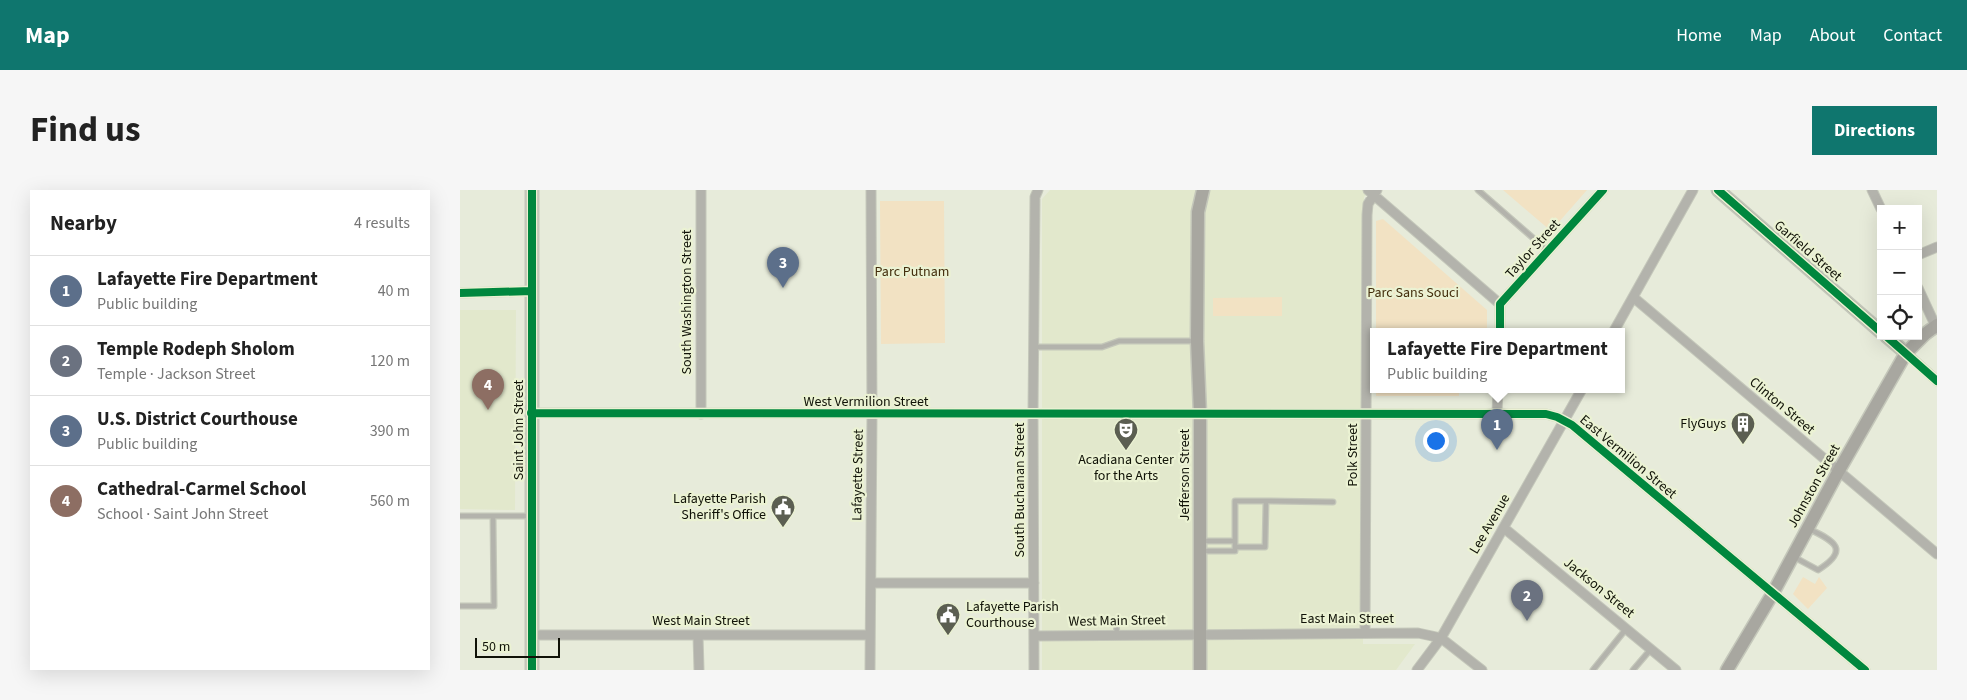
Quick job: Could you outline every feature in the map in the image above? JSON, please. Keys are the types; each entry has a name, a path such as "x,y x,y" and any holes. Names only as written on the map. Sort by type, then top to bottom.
{"street":[{"name":"Saint John Street","path":"532,190 532,670"},
{"name":"South Washington Street","path":"701,190 701,414"},
{"name":"Lafayette Street","path":"870,670 871,190"},
{"name":"South Buchanan Street","path":"1034,670 1033,414 1035,197 1038,190"},
{"name":"Jefferson Street","path":"1200,670 1200,414 1197,341 1198,212 1203,190"},
{"name":"Taylor Street","path":"1500,304 1602,190"},
{"path":"1616,328 1693,190"},
{"name":"Garfield Street","path":"1718,190 1877,329"},
{"path":"1872,190 1879,205"},
{"path":"1373,191 1500,304 1500,328"},
{"name":"Polk Street","path":"1365,633 1367,216 1368,204 1373,191"},
{"path":"1922,253 1937,247"},
{"path":"460,293 532,292"},
{"path":"1921,295 1936,327"},
{"name":"Clinton Street","path":"1633,297 1937,554"},
{"name":"Johnston Street","path":"1727,670 1773,593 1838,472 1906,353 1936,327"},
{"path":"1891,340 1937,381"},
{"path":"1497,413 1498,393"},
{"name":"Lee Avenue","path":"1417,670 1441,638 1580,393"},
{"name":"West Vermilion Street","path":"531,413 1200,414"},
{"name":"East Vermilion Street","path":"1200,414 1497,413 1546,414 1564,420 1865,670"},
{"name":"Jackson Street","path":"1504,528 1676,670"},
{"path":"871,583 1034,583"},
{"name":"East Main Street","path":"1200,634 1418,633 1441,638 1482,670"},
{"name":"West Main Street","path":"1034,636 1200,634"},
{"name":"West Main Street","path":"532,635 870,635"},
{"path":"698,635 699,670"}],"lane":[{"path":"1478,190 1548,251"},
{"path":"1034,347 1102,347 1119,341 1197,341"},
{"path":"1200,546 1235,551 1235,501 1333,502"},
{"path":"1235,547 1265,547 1266,501"},
{"path":"460,516 532,516"},
{"path":"460,606 494,606 493,516"},
{"path":"1793,556 1818,570 1830,563 1833,558 1836,548 1834,542 1808,528"},
{"path":"1200,546 1235,541"},
{"path":"1116,621 1117,635"},
{"path":"1593,670 1627,628"},
{"path":"1633,670 1651,649"}],"shaded area":[{"path":"1050,190 1370,190 1364,197 1363,644 1415,644 1396,670 1042,670 1042,199"},
{"path":"460,310 516,310 515,510 460,509"}],"green space":[{"path":"1503,190 1587,190 1551,231"},
{"name":"Parc Putnam","path":"880,201 944,201 945,343 881,344"},
{"name":"Parc Sans Souci","path":"1383,219 1487,310 1487,328 1376,328 1376,221"},
{"path":"1282,297 1282,316 1213,316 1213,298"},
{"path":"1376,393 1459,393 1459,396 1376,396"},
{"path":"1803,577 1815,584 1819,577 1827,588 1808,609 1793,594"}],"cycle path":[{"path":"532,190 532,670"},
{"path":"1500,328 1500,304 1603,190"},
{"path":"1718,190 1877,329"},
{"path":"460,293 532,291"},
{"path":"1891,340 1937,381"},
{"path":"531,413 1546,414 1557,417 1572,425 1865,670"}],"place":[{"name":"U.S. District Courthouse","path":"783,288"},
{"name":"Cathedral-Carmel School","path":"488,410"},
{"name":"FlyGuys","path":"1743,445"},
{"name":"Lafayette Fire Department","path":"1497,450"},
{"name":"Acadiana Center for the Arts","path":"1126,451"},
{"name":"Lafayette Parish Sheriff's Office","path":"783,528"},
{"name":"Temple Rodeph Sholom","path":"1527,621"},
{"name":"Lafayette Parish Courthouse","path":"948,636"}]}
